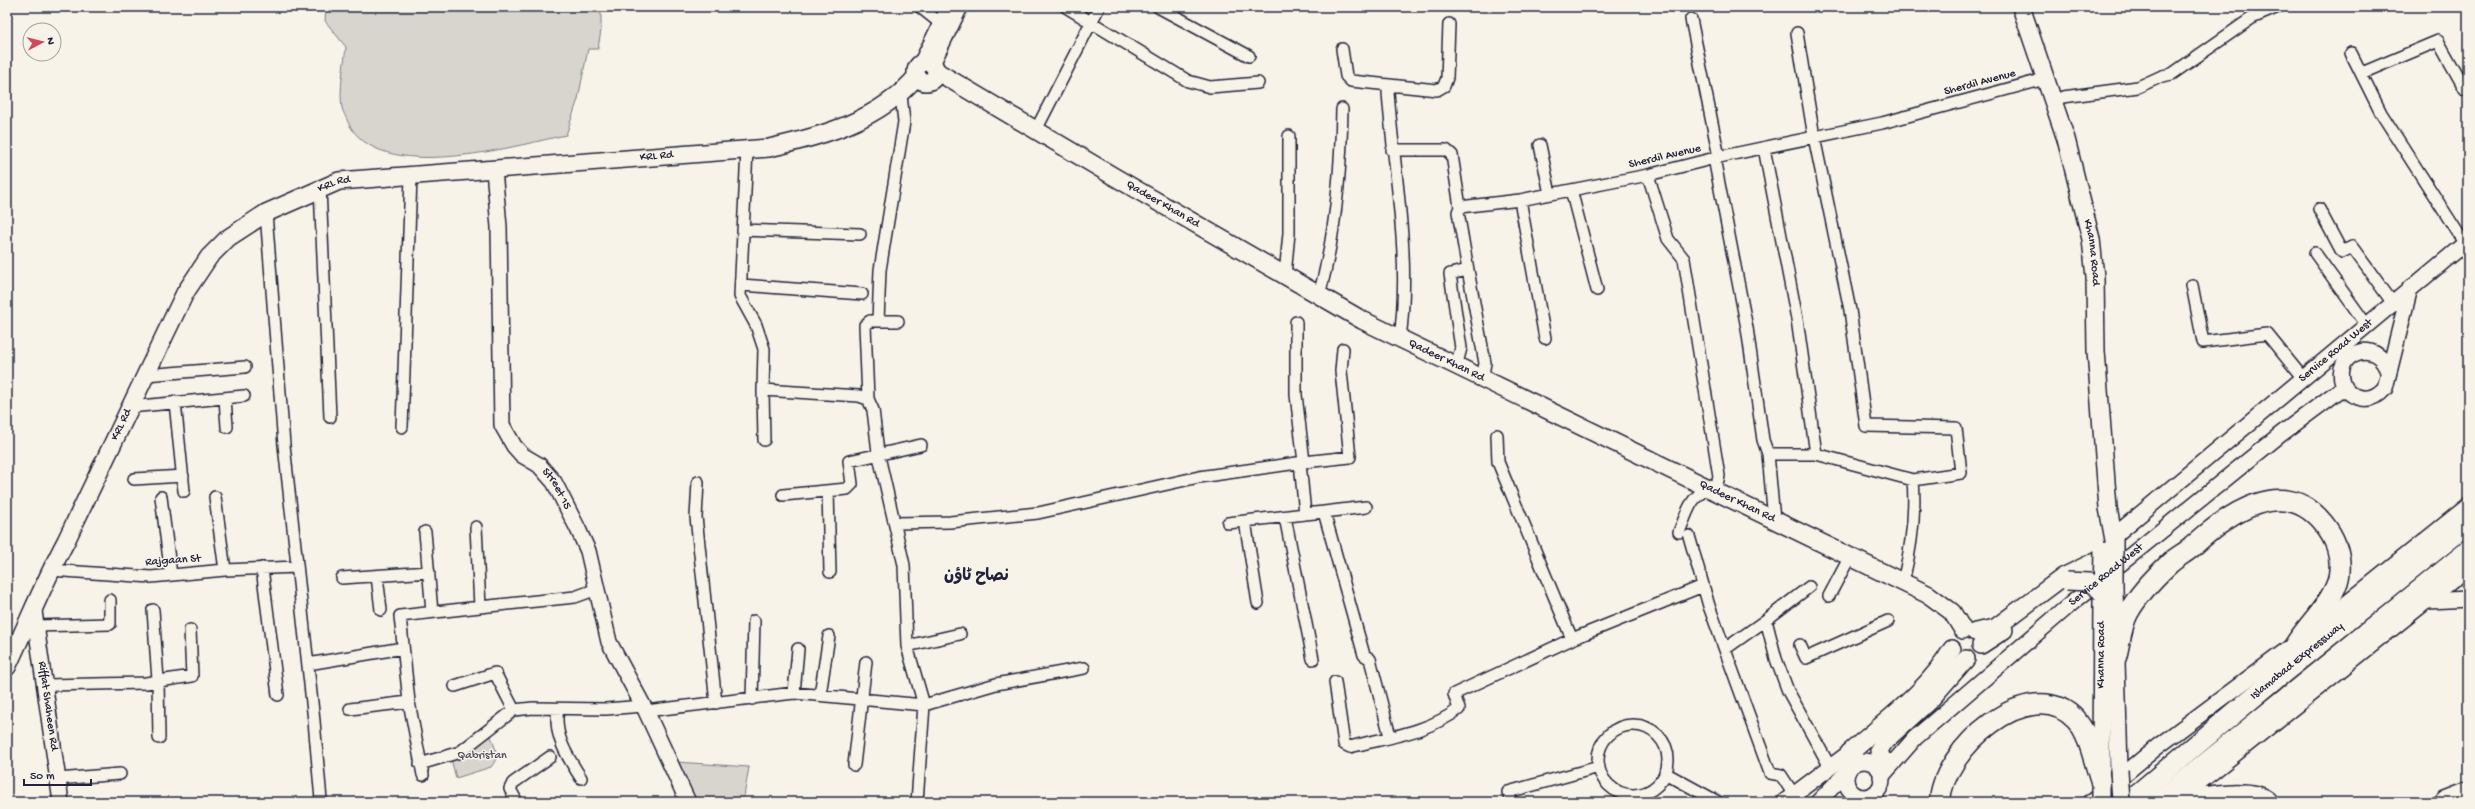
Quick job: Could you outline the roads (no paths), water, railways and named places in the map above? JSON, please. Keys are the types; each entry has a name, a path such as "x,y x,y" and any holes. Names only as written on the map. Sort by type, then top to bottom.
{"highway":[{"path":"2116,657 2128,613 2145,590 2169,564 2215,526 2251,506 2275,500 2293,501 2310,508 2333,535 2339,552 2339,577 2332,591 2295,645 2280,675"},
{"name":"Islamabad Expressway","path":"2128,802 2280,675 2468,524"},
{"name":"Islamabad Expressway","path":"2158,802 2468,551"},
{"path":"1940,802 1944,780 1963,750 1984,730 2011,710 2033,704 2058,706 2075,720 2086,737 2101,790"},
{"path":"2176,802 2204,796 2239,794 2268,802"}],"main road":[{"name":"Khanna Road","path":"2021,7 2066,139 2091,239 2095,276 2096,351 2108,508 2101,790"},
{"name":"KRL Rd","path":"7,667 35,619 50,570 66,541 185,293 209,257 228,238 266,213 320,188 339,181 769,148 818,137 844,127 901,94 928,70"},
{"name":"Qadeer Khan Rd","path":"928,70 1036,130 1319,295 1456,367 1846,564 1927,603 1941,613 1965,638"},
{"name":"Qadeer Khan Rd","path":"928,70 1358,326 1708,493 1774,520 1903,582 1944,604 1952,612 1965,638"},
{"path":"1965,638 1994,628 2108,545"},
{"path":"1851,762 1900,710 1937,674 1965,638 2067,581 2089,582 2106,591"},
{"name":"Khanna Road","path":"2106,591 2116,657 2121,802"},
{"path":"1892,763 1886,762 1880,755 1879,750 1885,741 1930,699 1966,659 1974,657 1965,638"}],"street":[{"path":"920,7 940,23"},
{"path":"928,70 940,23 949,7"},
{"path":"928,70 960,7"},
{"path":"1066,7 1188,81 1210,87 1258,83"},
{"path":"1036,130 1099,7"},
{"path":"1158,7 1249,56"},
{"path":"2053,101 2063,97 2138,87 2162,76 2172,74 2252,18 2278,7"},
{"path":"1691,19 1747,328 1763,440 1768,454 1774,520"},
{"path":"1342,49 1347,79 1390,86 1398,85 1437,90 1444,86 1449,24"},
{"path":"1768,454 1816,454 1913,480 1961,473 1956,428 1866,426 1850,310 1814,137 1797,33"},
{"path":"2362,73 2438,41 2465,89"},
{"path":"2351,53 2381,114 2466,242"},
{"name":"Sherdil Avenue","path":"1460,207 1520,200 1648,175 1717,158 1897,119 2045,79"},
{"path":"1390,86 1388,92 1392,150 1405,269 1404,307 1400,338"},
{"path":"878,321 880,270 904,122 901,94"},
{"path":"1319,295 1325,273 1341,169 1342,109"},
{"path":"1285,275 1289,233 1289,136"},
{"path":"1540,145 1550,194"},
{"path":"1764,148 1797,319 1816,454"},
{"path":"747,150 740,296 756,325 764,350 764,440"},
{"path":"1392,150 1446,150 1452,155 1460,207 1458,212 1485,363 1482,380"},
{"name":"Street 15","path":"494,170 499,227 502,425 514,446 522,455 539,465 554,482 588,551 609,642 645,708 688,802"},
{"path":"1648,175 1668,239 1684,259 1719,476 1708,493 1696,496 1690,506 1684,534 1770,773 1782,775 1789,798 1830,767 1851,762 1872,763 1877,767 1881,777 1879,788 1876,793 1871,796 1854,800 1847,787 1851,762"},
{"path":"402,427 411,176"},
{"path":"320,188 330,417"},
{"path":"1571,190 1597,290"},
{"path":"1520,200 1545,338"},
{"path":"2319,209 2342,252 2352,247 2392,302"},
{"path":"266,213 284,445 308,664 320,800"},
{"path":"743,230 860,234"},
{"name":"Service Road West","path":"2108,545 2302,377 2466,242"},
{"path":"2315,253 2363,327 2341,371 2344,387 2356,397 2372,397 2385,388 2410,288"},
{"path":"1456,367 1461,348 1450,274 1468,270"},
{"path":"741,285 862,294"},
{"path":"2192,285 2203,342 2267,334 2302,377"},
{"path":"898,321 866,322 865,325 868,400 873,410 878,452 896,523 904,565 908,646 924,705 917,802"},
{"path":"1296,322 1296,395 1306,514"},
{"path":"896,523 950,522 1038,513 1199,477 1350,457 1341,371 1343,349"},
{"path":"2349,357 2355,353 2370,352 2382,359 2388,372"},
{"path":"145,375 245,368"},
{"name":"Service Road West","path":"1881,777 1920,733 2077,598 2274,439 2344,387"},
{"path":"763,390 859,396 868,400"},
{"path":"130,406 244,396"},
{"path":"225,398 227,428"},
{"path":"176,402 184,491"},
{"path":"1497,435 1498,462 1572,639"},
{"path":"783,495 851,488 848,460 878,452 921,445"},
{"path":"134,479 183,476"},
{"path":"1903,582 1910,550 1914,498 1913,480"},
{"path":"698,482 696,517 716,703"},
{"path":"828,491 830,572"},
{"path":"215,497 225,570"},
{"path":"161,498 171,575"},
{"path":"2091,802 2157,747 2295,645 2468,506"},
{"path":"1228,523 1366,507"},
{"path":"1324,512 1364,655 1370,659 1390,736"},
{"path":"1285,517 1313,659"},
{"path":"1245,521 1258,603"},
{"path":"476,527 480,607"},
{"path":"425,532 432,612"},
{"path":"1829,596 1846,564"},
{"name":"Rajgaan St","path":"50,570 121,576 171,575 225,570 297,567"},
{"path":"262,568 278,695"},
{"path":"2176,802 2468,568"},
{"path":"342,578 429,572"},
{"path":"377,576 381,610"},
{"path":"1335,682 1344,744 1350,747 1390,736 1418,731 1447,718 1459,710 1454,694 1572,639 1703,586"},
{"path":"1725,650 1809,587"},
{"path":"422,775 409,702 402,648 400,616 575,597 597,589"},
{"path":"2428,601 2468,599"},
{"path":"35,619 110,624 110,600"},
{"path":"153,610 158,680 159,738"},
{"name":"Riffat Shaheen Rd","path":"35,619 61,802"},
{"path":"1766,620 1776,659 1788,691 1830,767"},
{"path":"752,699 754,621"},
{"path":"1800,645 1806,658 1888,621"},
{"path":"45,685 108,685 146,683 192,676 190,630"},
{"path":"908,646 960,634"},
{"path":"820,695 829,636"},
{"path":"308,664 402,648"},
{"path":"794,693 798,649"},
{"path":"854,765 863,699 866,662"},
{"path":"420,764 460,752 514,710 533,708 645,708 716,703 794,693 924,705 996,684 1084,668"},
{"path":"455,686 495,673 514,710"},
{"path":"350,709 409,702"},
{"path":"558,709 556,721 563,751 581,778"},
{"path":"1632,725 1645,728 1657,735 1665,746 1668,760 1665,773 1658,785 1646,793 1633,796 1620,793 1608,786 1600,774 1599,767 1598,761 1600,748 1607,736 1618,728 1632,725"},
{"path":"517,802 510,789 513,783 550,757"},
{"path":"1818,802 1851,762"},
{"path":"1511,802 1508,792 1599,767"},
{"path":"1665,773 1718,802"},
{"path":"58,779 120,774"},
{"path":"2441,802 2445,798 2466,792"}],"district":[{"name":"نصاح ٹاؤن","path":"977,577"}],"park label":[{"name":"Qabristan","path":"482,756"}]}
